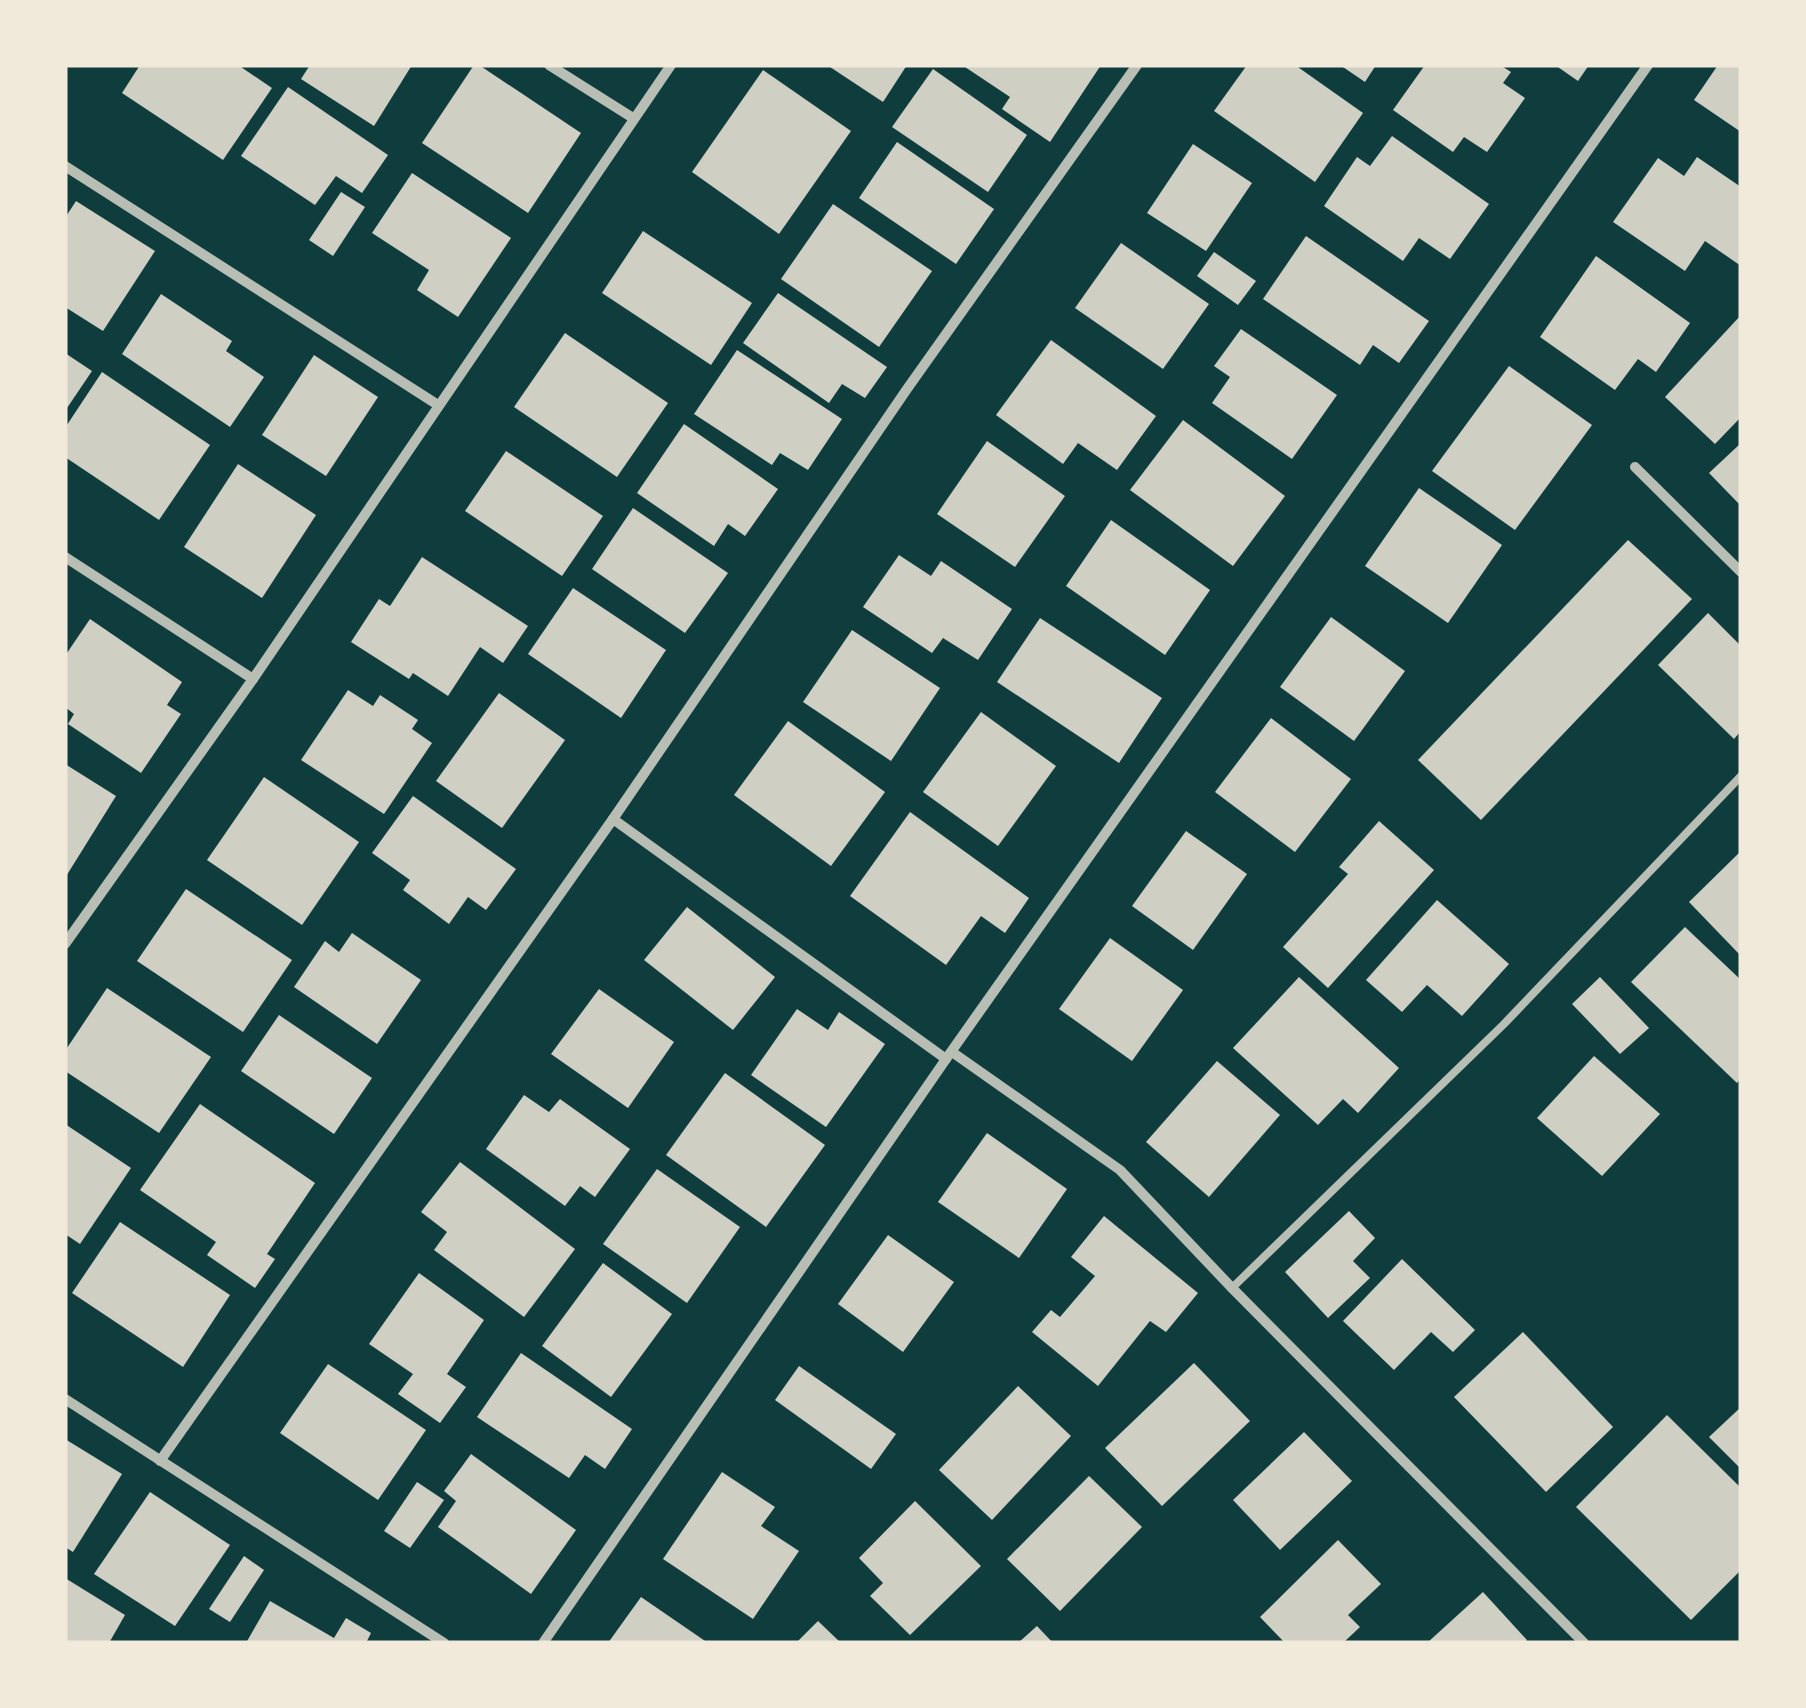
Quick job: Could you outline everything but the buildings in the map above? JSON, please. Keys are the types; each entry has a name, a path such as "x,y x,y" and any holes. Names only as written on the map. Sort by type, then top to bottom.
{"street":[{"path":"550,65 633,118"},
{"path":"65,944 254,680 671,65"},
{"path":"160,1461 613,818 907,389 1138,65"},
{"path":"544,1643 949,1056 1648,65"},
{"path":"65,166 438,405"},
{"path":"1635,466 1741,572"},
{"path":"65,558 254,680"},
{"path":"613,818 949,1056 1120,1170 1584,1643"},
{"path":"65,1400 444,1643"}],"lane":[{"path":"1232,1288 1504,1024 1741,776"}]}
